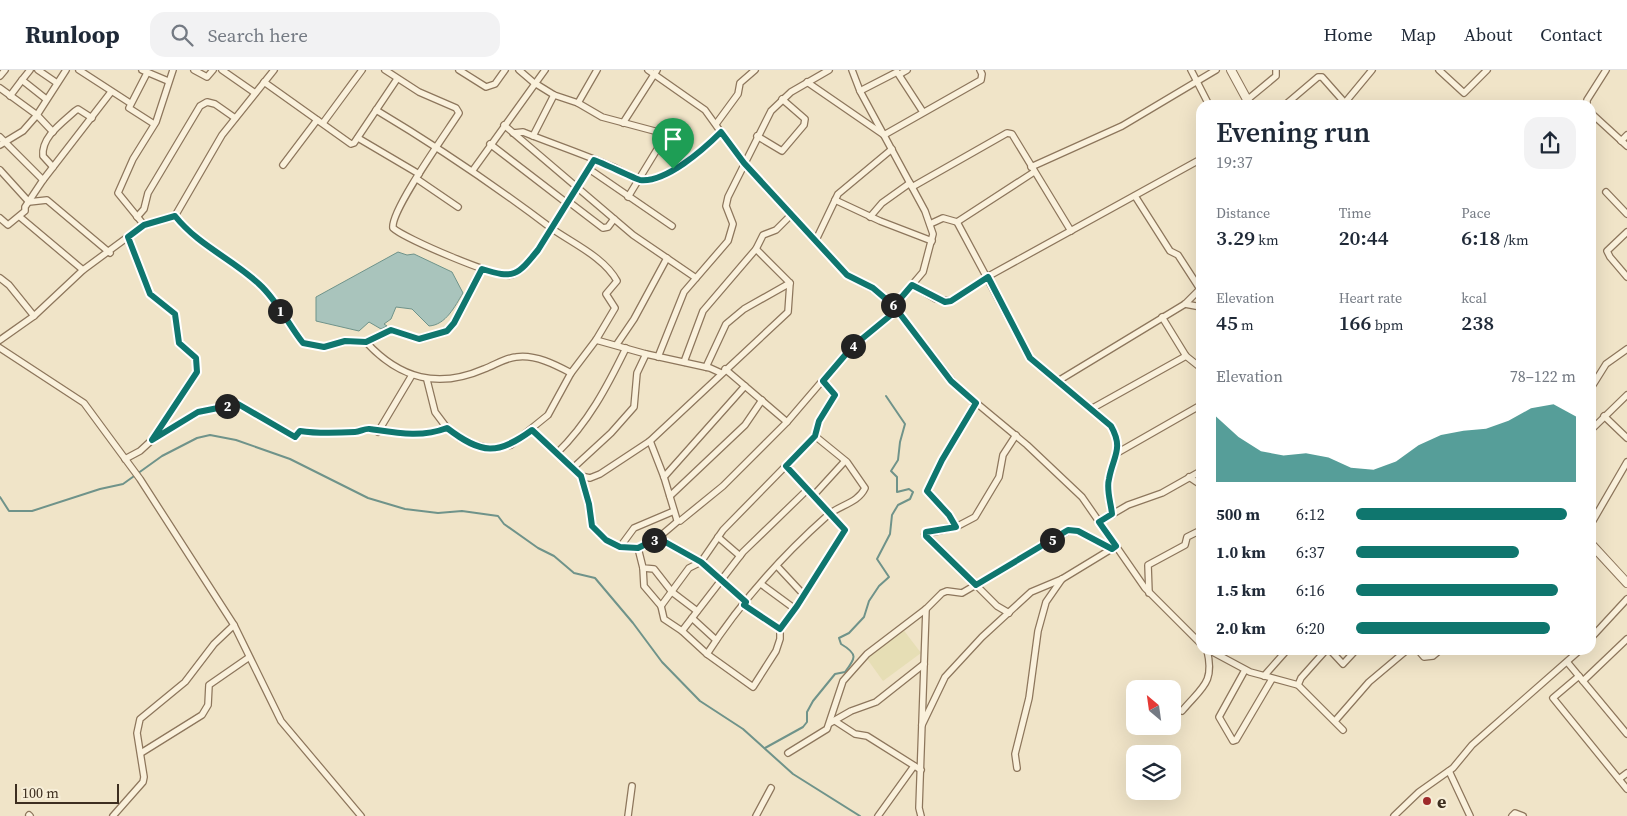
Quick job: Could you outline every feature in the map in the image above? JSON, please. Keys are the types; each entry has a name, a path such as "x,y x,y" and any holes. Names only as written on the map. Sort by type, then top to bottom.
{"street":[{"path":"0,76 5,70"},
{"path":"10,96 30,70"},
{"path":"38,70 57,83"},
{"path":"3,144 23,131 37,115 66,70"},
{"path":"79,70 130,103"},
{"path":"144,225 118,193 131,163 154,124 173,70"},
{"path":"194,70 206,76 213,70"},
{"path":"222,70 255,93"},
{"path":"323,123 362,70"},
{"path":"459,70 486,87 495,84 505,70"},
{"path":"519,70 533,82 554,95 578,103 602,117 663,136 628,197"},
{"path":"473,170 533,82 544,70"},
{"path":"578,103 597,70"},
{"path":"648,70 656,72 705,110 744,163 847,275 873,288 896,308 951,381 1016,435 1082,497 1114,548 1149,593 1196,639"},
{"path":"658,357 684,292 710,264 730,235 733,224 726,206 728,197 771,111 782,99 829,70"},
{"path":"532,430 581,476 589,504 592,526 606,540 620,547 638,548 658,538 723,486 787,422 852,347 896,308 923,272 932,241 930,224 860,91 852,70"},
{"path":"860,91 893,73 900,74 907,70"},
{"path":"884,134 981,80 982,74 980,70"},
{"path":"1191,70 1206,100"},
{"path":"957,222 1032,170 1122,126 1196,80 1216,70"},
{"path":"1250,100 1276,76 1276,70"},
{"path":"1347,100 1372,70"},
{"path":"1439,70 1464,93 1485,71"},
{"path":"1587,100 1606,70"},
{"path":"0,340 34,316 71,284 83,270 110,252 144,225 175,216 222,135 271,71"},
{"path":"389,71 397,79 419,92 458,110 459,113 400,207 392,224 393,228 482,269 498,274 513,275 534,256 594,160"},
{"path":"716,124 738,94 740,84 751,71"},
{"path":"1233,71 1247,100"},
{"path":"154,124 129,109 130,103 145,72 168,81"},
{"path":"623,123 656,72"},
{"path":"900,74 923,112"},
{"path":"1291,100 1318,77 1322,77 1341,100"},
{"path":"264,82 323,123 347,143 354,143 397,79"},
{"path":"22,80 46,99"},
{"path":"807,82 884,134"},
{"path":"0,88 37,115 53,132"},
{"path":"0,218 8,225 20,218 43,180 112,92"},
{"path":"533,136 554,95"},
{"path":"757,136 782,151 804,125 805,119 782,99"},
{"path":"137,217 144,209 148,193 200,106 207,102 215,104 235,118"},
{"path":"53,168 47,163 43,151 44,143 53,132 78,110 92,118"},
{"path":"376,110 473,170 579,246 616,278 616,283 605,296 615,308 596,340 571,373 548,415 532,430 511,445 492,449 460,438 447,428 435,412 427,380"},
{"path":"1596,118 1627,146"},
{"path":"283,165 317,120"},
{"path":"504,125 614,219 696,278"},
{"path":"512,132 523,132 639,180 660,176 673,169 699,153 721,132"},
{"path":"870,217 882,203 911,185 1007,133 1015,137 1032,170 1070,231"},
{"path":"1621,141 1627,135"},
{"path":"0,136 3,144 43,180"},
{"path":"358,138 418,176 458,207"},
{"path":"490,144 604,228 608,227 614,219"},
{"path":"816,240 835,200 845,187 892,149"},
{"path":"912,285 945,302 951,301 988,277 1196,163"},
{"path":"589,169 672,226"},
{"path":"0,170 29,202"},
{"path":"1606,192 1627,214"},
{"path":"1135,196 1170,251 1178,255 1196,281"},
{"path":"29,202 47,200 110,252"},
{"path":"835,200 870,217 932,241"},
{"path":"684,362 703,311 756,249 763,235 776,230 792,214"},
{"path":"175,216 199,242 243,269 262,286 303,343 324,347 345,341 366,342 391,330 419,339 447,331 454,323 482,269"},
{"path":"20,218 83,270"},
{"path":"930,224 943,218 957,222 1030,358 1111,426 1117,437 1117,453 1108,479 1112,514"},
{"path":"1627,232 1607,251 1610,258 1627,277"},
{"path":"128,237 147,288 158,302 175,314 179,343 194,356 197,366 191,382 152,440"},
{"path":"581,476 590,478 600,474 650,441 788,312 790,283 756,249"},
{"path":"617,344 634,319 667,258"},
{"path":"0,278 9,285 34,316"},
{"path":"706,367 726,324 744,309 790,283"},
{"path":"1058,381 1185,304 1196,293"},
{"path":"1185,304 1196,306"},
{"path":"1162,317 1186,356 1196,364"},
{"path":"596,340 617,344 658,357 723,371 745,386 787,422"},
{"path":"366,342 383,358 412,375 427,380 472,374 518,356 549,362 571,373"},
{"path":"0,348 84,403 126,459 234,625 248,658 281,721 361,816"},
{"path":"557,453 586,421 606,389 626,348"},
{"path":"1596,380 1606,364 1627,349"},
{"path":"573,468 611,433 634,407 637,373 646,354"},
{"path":"1091,409 1186,356"},
{"path":"378,432 412,375"},
{"path":"660,606 688,568 701,562 718,537 815,436 819,421 835,395 823,381"},
{"path":"664,477 745,386"},
{"path":"1596,425 1627,395"},
{"path":"670,496 745,425 762,400"},
{"path":"956,527 949,515 927,491 942,460 976,403"},
{"path":"126,459 140,451 152,440 198,412 238,404 295,437 300,431 329,434 369,429 378,432 421,435 447,428"},
{"path":"1117,453 1196,409"},
{"path":"1604,416 1627,438"},
{"path":"1009,612 997,606 925,535 926,532 956,527 970,521 978,514 1000,477 1003,455 1016,435"},
{"path":"707,654 745,603 777,566 830,514 862,494 864,488 845,461 815,436"},
{"path":"650,441 678,522"},
{"path":"812,496 845,461"},
{"path":"1596,516 1627,462"},
{"path":"638,548 643,568 644,586 660,606 664,619 707,654 753,687 776,651 780,638 780,629 795,609 845,530 786,466"},
{"path":"1099,522 1138,501 1162,493 1196,474"},
{"path":"1189,478 1196,483"},
{"path":"682,632 740,556 807,490"},
{"path":"620,547 634,528 674,511"},
{"path":"832,722 840,687 848,673 867,654 947,591 962,593 1068,530 1078,531 1114,548"},
{"path":"1149,593 1148,565 1185,545 1187,537 1196,533"},
{"path":"718,537 740,556"},
{"path":"658,538 701,562 745,603 780,629"},
{"path":"922,725 945,676 1009,612 1031,592 1062,579 1114,548"},
{"path":"1596,549 1627,583"},
{"path":"777,566 804,595"},
{"path":"643,568 654,569 672,592 697,611"},
{"path":"1017,768 1015,754 1029,698 1038,630 1046,602 1062,579"},
{"path":"761,584 795,609"},
{"path":"1596,633 1627,600"},
{"path":"921,816 926,609"},
{"path":"692,618 716,640"},
{"path":"113,816 143,782 144,771 138,733 140,719 185,682 214,644 234,625"},
{"path":"1627,639 1581,679 1553,698 1627,789"},
{"path":"1182,711 1209,679 1209,655"},
{"path":"1217,655 1245,670 1298,685 1343,730"},
{"path":"1264,676 1283,655"},
{"path":"1298,685 1301,678 1322,655"},
{"path":"1334,655 1342,664 1351,655"},
{"path":"1335,721 1369,682 1401,655"},
{"path":"1396,815 1419,792 1449,771 1472,745 1575,655"},
{"path":"141,753 202,715 208,705 209,685 248,658"},
{"path":"1568,663 1627,734"},
{"path":"788,753 827,729 832,722 851,710 876,702 924,664"},
{"path":"1245,670 1219,717 1233,741 1236,740 1272,679"},
{"path":"832,722 855,734 866,736 921,770"},
{"path":"878,816 914,766"},
{"path":"1449,771 1467,815"},
{"path":"1619,779 1627,773"},
{"path":"628,816 632,786"},
{"path":"756,816 771,788"},
{"path":"1512,816 1515,813 1523,816"}],"shaded area":[{"path":"902,628 921,653 883,681 865,656"}],"water":[{"path":"398,252 407,255 414,254 452,272 463,293 445,319 429,326 412,309 396,307 391,319 384,324 387,326 381,329 369,322 359,331 316,321 316,297"}],"waterway":[{"path":"765,748 803,727 807,722 807,712 813,701 835,674 845,672 849,667 854,656 841,644 839,638 849,633 864,617 869,601 879,586 889,577 877,559 890,534 892,515 898,505 910,499 913,492 909,489 897,492 897,477 891,471 898,460 905,424 886,396"},
{"path":"0,497 9,511 32,511 100,489 123,484 162,456 197,438 210,435 236,440 290,459 368,498 405,509 438,513 462,511 498,516 504,524 538,548 554,556 574,573 595,578 633,623 662,662 700,701 743,729 793,774 860,816"}],"place":[{"name":"e","path":"1427,801"}],"route":[{"path":"721,132 744,163 847,275 873,288 894,306 912,285 945,302 951,301 988,277 1030,358 1111,426 1117,437 1117,453 1108,479 1112,514 1099,522 1116,546 1112,549 1078,531 1068,530 976,585 925,535 926,532 956,527 945,510 927,491 942,460 976,403 951,381 897,310 852,347 823,381 835,395 819,421 815,436 786,466 845,530 797,606 780,629 744,605 746,602 701,562 658,538 638,548 620,547 606,540 592,526 589,504 581,476 532,430 511,445 492,449 460,438 447,428 421,435 378,432 369,429 329,434 300,431 295,437 238,404 204,410 186,417 152,440 191,382 197,372 197,366 196,358 179,343 175,314 150,294 144,283 128,237 144,225 167,220 175,216 199,242 243,269 262,286 303,343 324,347 345,341 366,342 391,330 419,339 447,331 454,323 482,269 508,276 513,275 529,261 538,250 594,160 639,180 660,176 673,169 699,153 721,132"}]}
